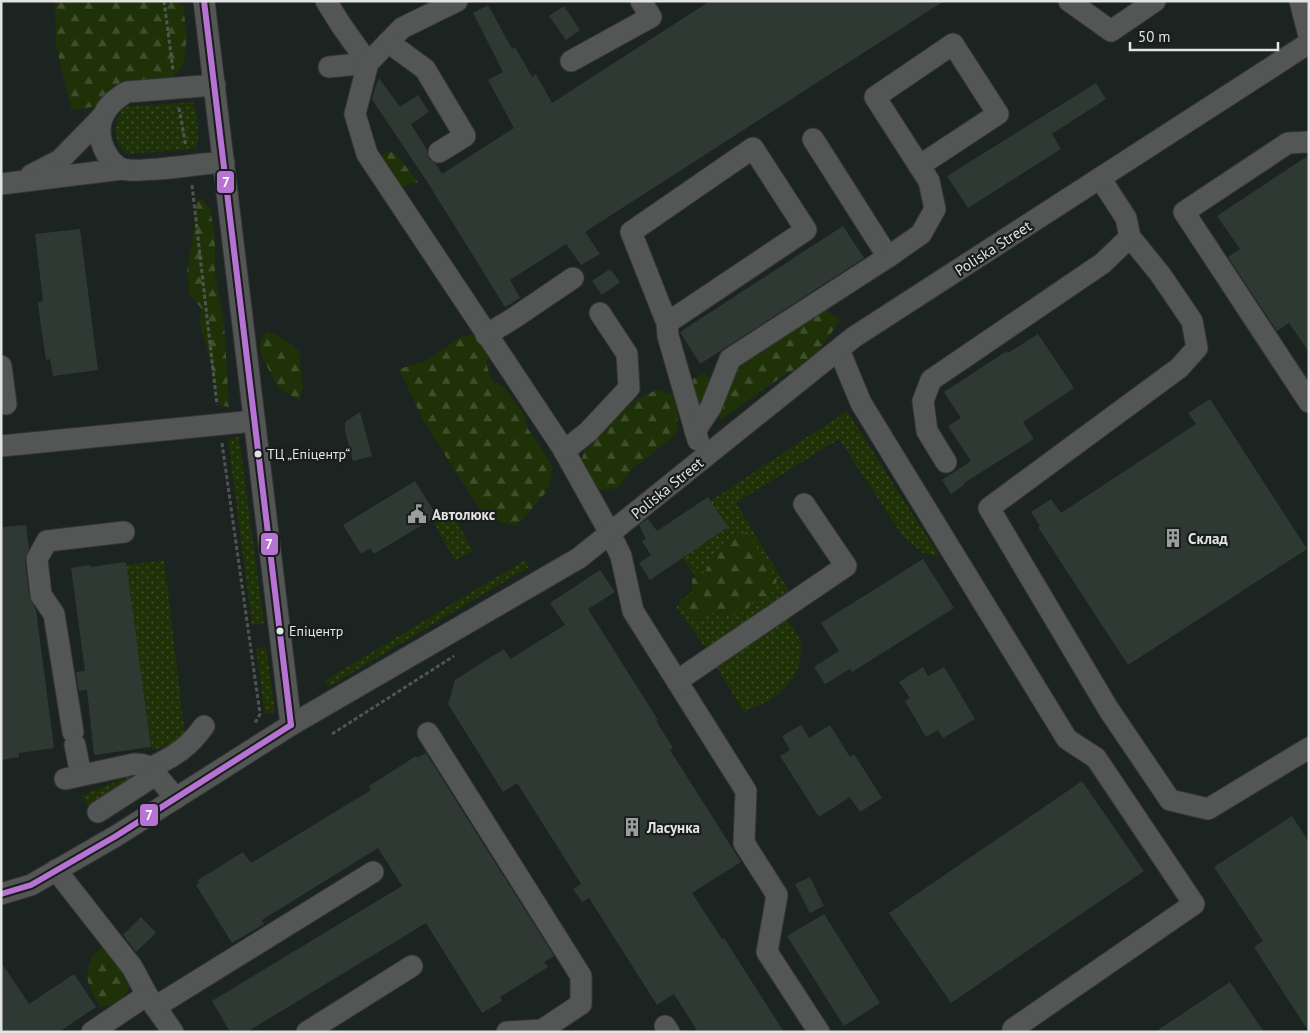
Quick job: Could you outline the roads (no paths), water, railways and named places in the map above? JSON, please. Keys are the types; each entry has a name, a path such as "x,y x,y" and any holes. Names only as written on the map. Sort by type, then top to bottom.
{"street":[{"path":"204,1 291,725"},
{"path":"326,1 368,62"},
{"path":"457,1 402,28 368,62 355,114 367,154 564,451 621,556 633,612 746,791 744,842 777,895 768,952 818,1032"},
{"path":"571,61 651,17 640,1"},
{"path":"1069,1 1111,30 1155,1"},
{"path":"1300,1 1309,36"},
{"path":"388,42 425,70 466,136 439,152"},
{"name":"Poliska Street","path":"1,894 31,884 116,836 291,725 579,558 854,337 1309,43"},
{"path":"695,431 711,407 730,359 921,234 935,209 929,181 919,166 875,97 953,44 998,114 919,166"},
{"path":"329,67 368,62"},
{"path":"11,182 60,160 101,118 107,107 127,92 215,85"},
{"path":"101,118 100,133 104,149 111,160 122,169"},
{"path":"814,139 888,257"},
{"path":"1309,142 1288,143 1184,212 1309,402"},
{"path":"668,323 806,230 753,148 631,232 668,323 670,345 703,459"},
{"path":"11,182 122,169 137,170 224,162"},
{"path":"1100,178 1126,218 1130,237 1160,274 1192,321 1197,348 1179,368 990,508 1109,710 1170,800 1208,809 1309,748"},
{"path":"946,462 927,431 923,401 931,380 1102,263 1130,237"},
{"path":"486,334 514,318 573,278"},
{"path":"564,451 588,432 629,388 627,354 600,313"},
{"path":"839,350 862,403 1067,739 1096,758 1194,904 1013,1029"},
{"path":"1,366 6,404"},
{"path":"1,446 254,421"},
{"path":"676,681 846,566 804,504"},
{"path":"124,532 46,541 37,559 41,595 54,614 74,738 73,777 134,764 144,764 155,771 176,798"},
{"path":"98,812 193,742 204,726"},
{"path":"428,733 581,976 581,1004 542,1030 507,1032"},
{"path":"56,870 132,967 151,1001 173,1032"},
{"path":"92,1032 151,1001 373,872"},
{"path":"307,1032 412,966"}],"place":[{"name":"ТЦ „Епіцентр“","path":"258,454"},
{"name":"Автолюкс","path":"417,514"},
{"name":"Склад","path":"1173,538"},
{"name":"Епіцентр","path":"280,631"},
{"name":"Ласунка","path":"632,827"}]}
